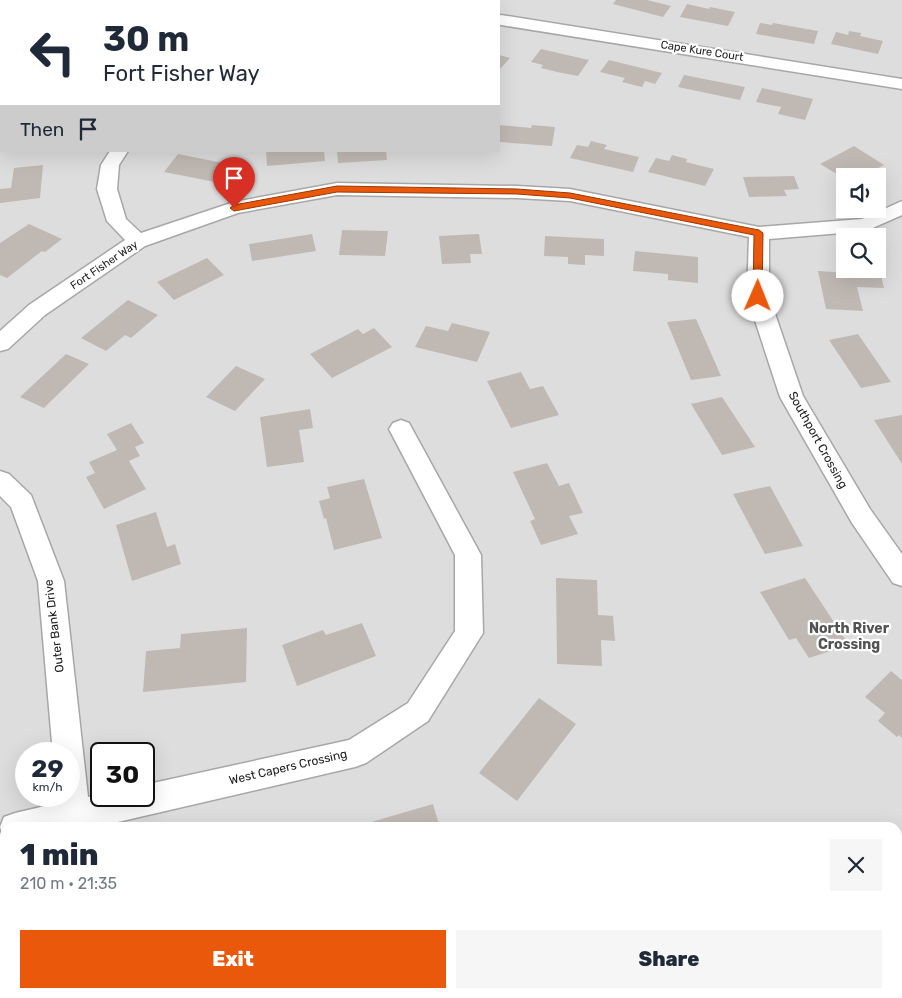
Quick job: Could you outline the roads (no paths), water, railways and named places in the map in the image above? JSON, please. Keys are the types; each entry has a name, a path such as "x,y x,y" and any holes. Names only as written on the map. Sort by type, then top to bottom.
{"street":[{"name":"Cape Kure Court","path":"501,20 902,84"},
{"path":"118,152 110,164 107,189 117,221 138,241"},
{"name":"Fort Fisher Way","path":"0,343 37,310 138,241 234,208 337,189 517,192 570,196 759,233 866,225 902,207"},
{"name":"Southport Crossing","path":"759,233 758,296 792,397 861,516 902,575"},
{"name":"West Capers Crossing","path":"76,821 354,753 418,712 425,704 469,633 468,555 401,429"},
{"name":"Outer Bank Drive","path":"0,481 22,502 51,581 68,742"},
{"name":"Outer Bank Drive","path":"75,807 76,821"}],"district":[{"name":"North River Crossing","path":"849,636"}]}
